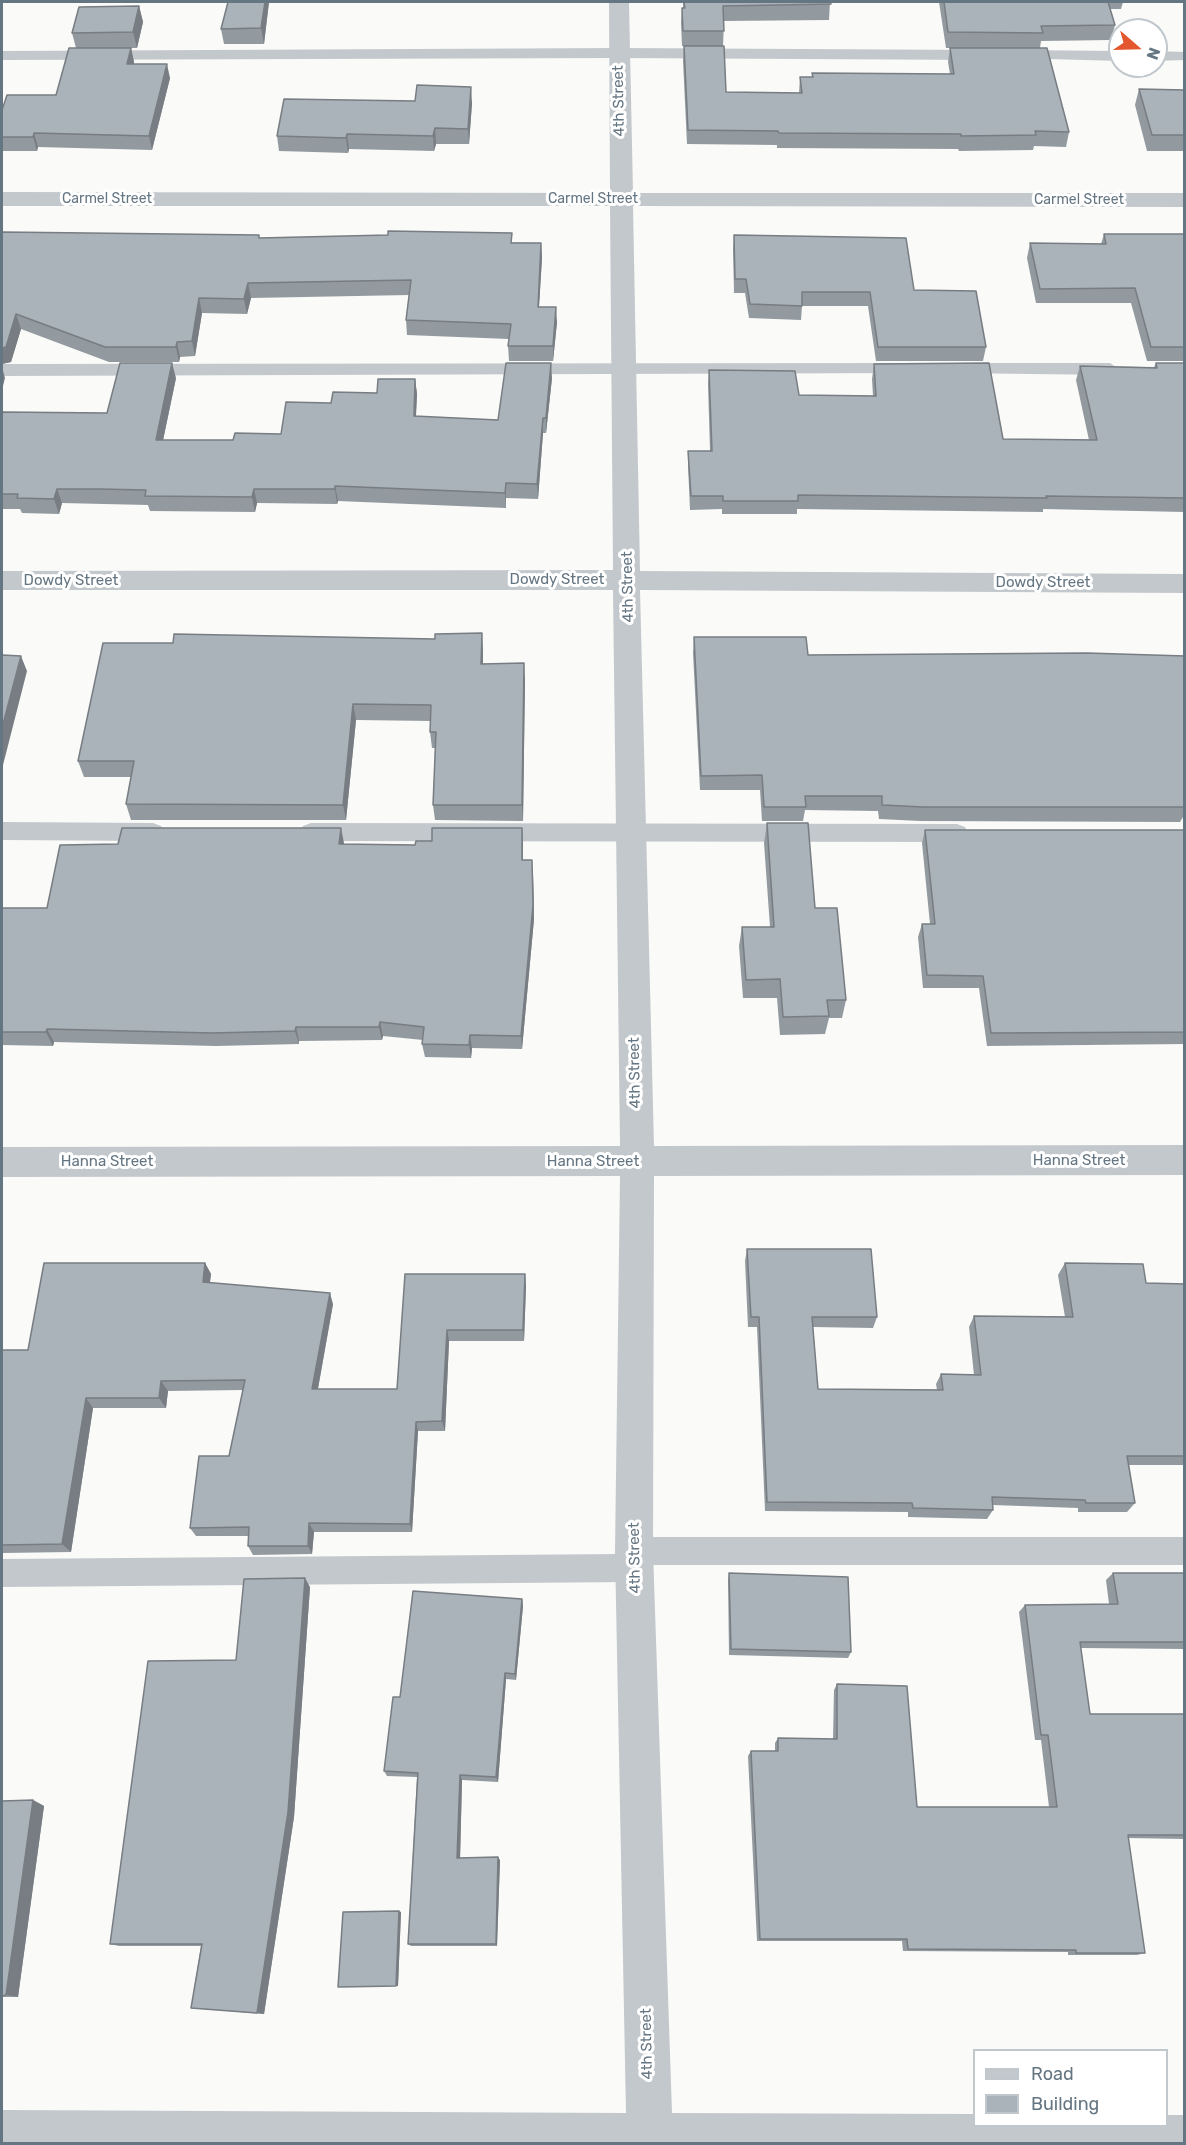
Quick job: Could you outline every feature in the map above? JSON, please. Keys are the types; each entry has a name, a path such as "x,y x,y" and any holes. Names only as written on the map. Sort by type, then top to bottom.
{"street":[{"name":"4th Street","path":"619,2 630,834 638,1162 635,1560 650,2139"},
{"name":"Carmel Street","path":"2,200 1185,200"},
{"name":"Dowdy Street","path":"2,581 628,580 1185,584"},
{"name":"Hanna Street","path":"2,1162 1185,1160"},
{"path":"2,2133 650,2139 1185,2138"}],"lane":[{"path":"2,56 619,53 1108,56"},
{"path":"1168,56 1185,56"},
{"path":"2,370 922,369"},
{"path":"945,369 1125,369"},
{"path":"2,831 179,832"},
{"path":"286,832 984,833"},
{"path":"2,1573 1185,1551"}],"building":[{"path":"228,2 265,2 261,28 221,29"},
{"path":"684,2 830,2 831,4 723,6 724,31 683,31"},
{"path":"944,2 1108,2 1113,18 1108,18 1108,25 1041,26 1043,33 948,32"},
{"path":"139,6 133,32 72,33 79,7"},
{"path":"684,46 724,46 726,92 802,93 800,77 813,77 812,73 954,74 950,48 1047,48 1069,132 1035,131 1036,135 961,136 961,134 688,130"},
{"path":"69,48 131,48 127,64 167,64 149,136 34,133 33,137 2,137 2,110 7,95 56,95"},
{"path":"417,85 471,87 468,129 435,128 433,136 347,134 346,138 277,136 284,99 415,101"},
{"path":"1139,89 1185,90 1185,135 1152,135"},
{"path":"388,231 512,233 511,243 541,243 538,307 556,307 553,346 508,346 511,324 406,320 411,280 248,283 244,299 199,298 192,341 177,342 176,347 105,347 16,314 6,347 2,348 2,232 259,235 259,238 388,235"},
{"path":"1104,234 1185,234 1185,347 1151,347 1135,288 1040,289 1030,243 1106,244"},
{"path":"734,235 906,238 914,290 976,291 986,347 878,347 870,292 802,292 802,306 750,304 746,279 735,279"},
{"path":"120,363 172,363 156,440 233,440 235,433 281,434 286,402 331,403 333,392 377,393 378,379 415,379 414,416 498,420 506,363 551,363 537,484 506,483 505,493 335,486 335,489 254,489 252,497 145,496 146,490 99,489 57,489 54,499 17,498 18,494 2,494 2,412 107,413"},
{"path":"989,363 1003,439 1097,440 1080,366 1157,368 1156,363 1185,363 1185,498 798,495 798,501 723,501 723,496 691,496 688,451 712,451 709,370 795,371 799,395 876,396 874,364"},
{"path":"482,633 481,664 524,663 522,805 433,805 436,732 430,732 431,705 353,704 343,805 126,804 134,761 78,761 103,643 173,643 174,634 435,639 435,634"},
{"path":"694,637 806,637 808,655 1087,653 1185,656 1185,807 923,807 882,805 882,796 805,796 806,807 764,807 762,775 701,776"},
{"path":"2,655 21,656 2,728"},
{"path":"767,823 808,823 815,908 837,908 846,1000 827,1000 829,1016 783,1017 780,979 746,980 742,927 774,927"},
{"path":"122,828 341,828 339,844 415,845 416,841 432,841 432,828 522,828 522,860 532,860 533,905 521,1036 470,1035 469,1045 422,1044 424,1027 380,1022 379,1027 296,1027 295,1031 211,1033 47,1029 46,1032 2,1032 2,908 47,908 60,845 118,844"},
{"path":"925,830 1185,830 1185,1032 991,1033 983,976 927,975 922,924 935,924"},
{"path":"747,1249 871,1249 877,1317 812,1317 818,1389 943,1390 941,1374 981,1375 974,1316 1073,1317 1065,1263 1143,1264 1146,1283 1185,1284 1185,1456 1127,1456 1135,1503 1086,1503 1085,1500 992,1497 993,1510 913,1508 912,1503 767,1502 759,1317 751,1317"},
{"path":"44,1263 205,1263 203,1282 330,1293 312,1389 397,1389 405,1274 525,1274 523,1330 447,1330 442,1421 416,1422 410,1524 309,1523 308,1546 248,1546 249,1527 190,1528 199,1456 229,1456 245,1380 161,1381 159,1398 86,1398 62,1544 2,1545 2,1350 28,1350"},
{"path":"729,1573 848,1577 851,1652 731,1649"},
{"path":"1113,1573 1185,1573 1185,1642 1080,1642 1090,1714 1185,1714 1185,1835 1128,1835 1145,1953 1076,1953 1076,1950 908,1949 907,1939 760,1939 751,1751 778,1751 778,1738 837,1739 837,1684 907,1686 917,1807 1057,1807 1048,1735 1041,1735 1025,1605 1118,1604"},
{"path":"305,1578 288,1812 257,2013 191,2008 202,1944 110,1944 148,1661 236,1660 244,1579"},
{"path":"413,1591 522,1599 515,1674 505,1673 496,1777 460,1775 457,1858 498,1857 496,1944 408,1944 418,1773 384,1771 393,1697 400,1697"},
{"path":"33,1800 6,1995 2,1996 2,1801"},
{"path":"399,1911 396,1986 338,1987 343,1912"}]}
